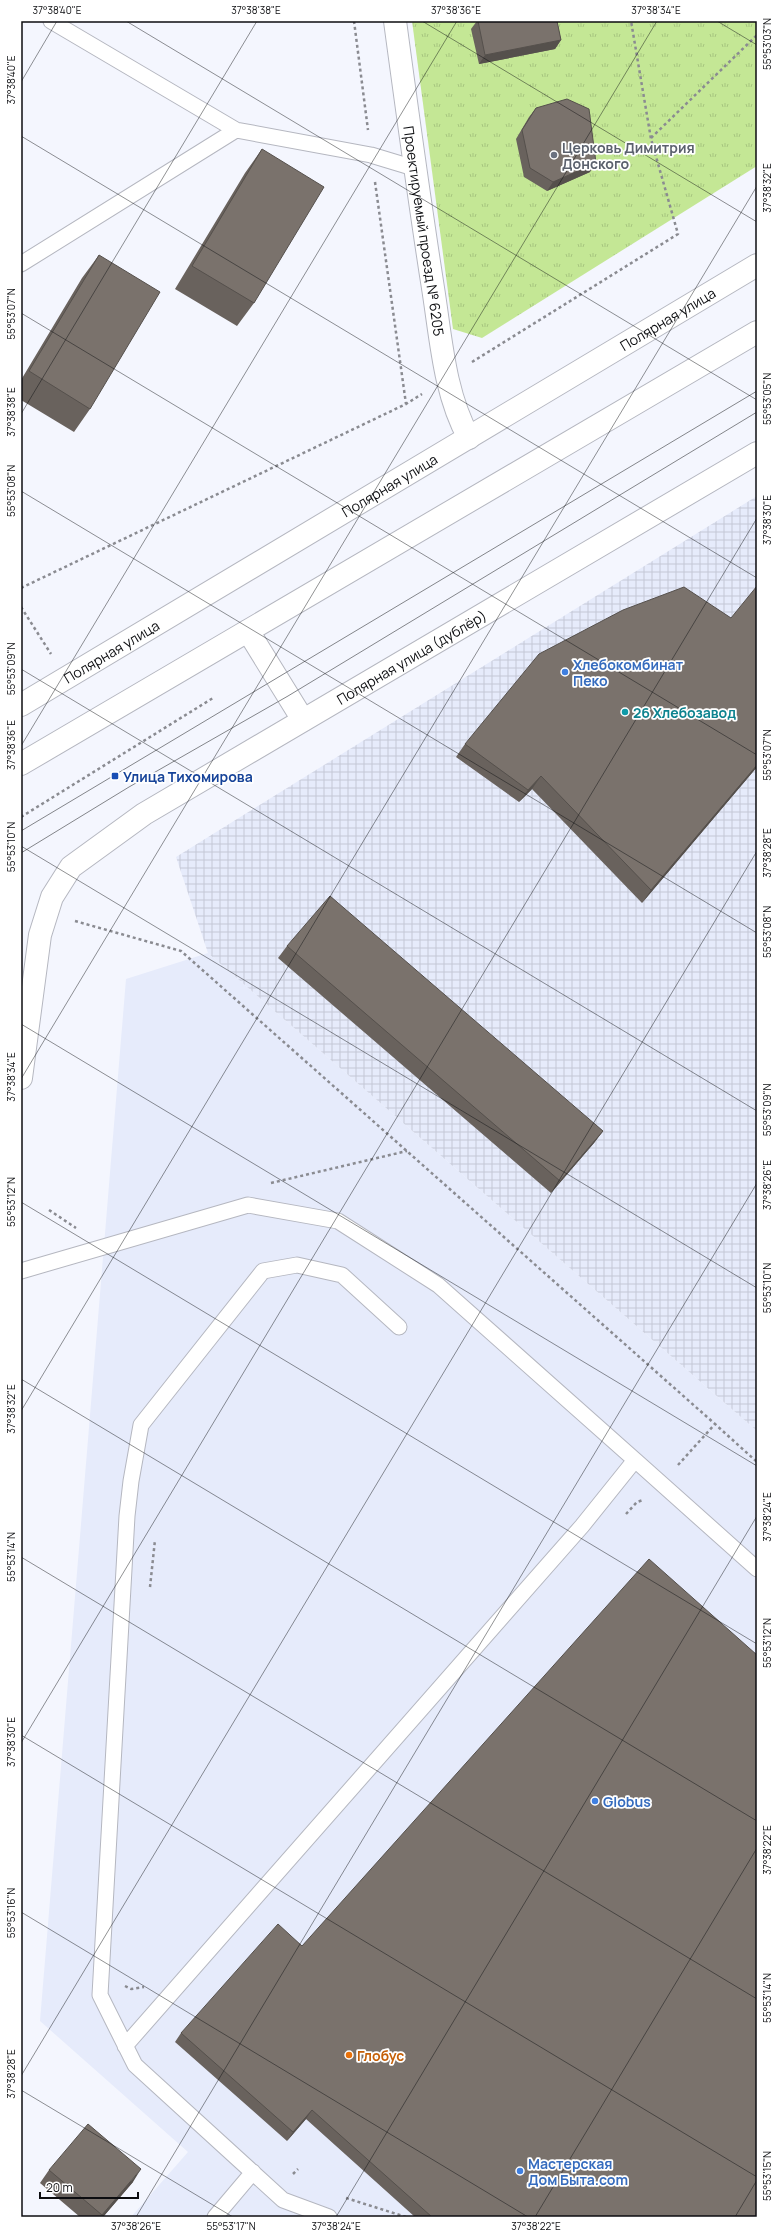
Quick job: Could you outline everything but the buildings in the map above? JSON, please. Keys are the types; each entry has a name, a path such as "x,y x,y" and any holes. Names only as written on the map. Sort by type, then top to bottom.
{"main road":[{"name":"Проектируемый проезд № 6205","path":"395,21 414,168 448,378 460,421 469,438"},
{"name":"Полярная улица","path":"21,705 469,438 757,264"},
{"path":"21,764 757,332"},
{"name":"Полярная улица (дублёр)","path":"21,1078 40,935 52,897 71,867 144,814 757,453"},
{"path":"248,631 303,720"}],"lane":[{"path":"51,21 236,130 371,155 414,168"},
{"path":"21,264 236,130"},
{"path":"21,1271 248,1205 338,1220 438,1285 757,1569"},
{"path":"329,2217 283,2200 135,2065 100,1995 127,1516 141,1426 263,1272 297,1265 342,1275 399,1327"},
{"path":"125,2046 582,1526 634,1460"},
{"path":"215,2217 253,2172"}],"path":[{"path":"354,21 406,404"},
{"path":"21,588 406,404 678,234 651,139 631,21"},
{"path":"651,139 757,35"},
{"path":"21,607 54,660"},
{"path":"21,817 213,698"},
{"path":"69,919 182,951 757,1462"},
{"path":"673,1471 715,1424"},
{"path":"622,1520 637,1502 648,1499"},
{"path":"149,1594 155,1540"},
{"path":"123,1985 132,1989 149,1984"},
{"path":"292,2175 298,2169"},
{"path":"286,2170 296,2178"},
{"path":"341,2196 406,2217"}],"shaded area":[{"path":"757,496 757,1431 208,953 176,857"},
{"path":"208,953 757,1431 757,2217 131,2217 188,2152 40,2021 126,979"}],"green space":[{"path":"412,21 757,21 757,166 482,338 453,329"}],"tram line":[{"path":"21,831 757,391"},
{"path":"21,853 129,787 288,696 757,412"}],"place":[{"name":"Церковь Димитрия Донского","path":"554,155"},
{"name":"Хлебокомбинат Пеко","path":"565,672"},
{"name":"26 Хлебозавод","path":"625,712"},
{"name":"Улица Тихомирова","path":"115,776"},
{"name":"Globus","path":"595,1801"},
{"name":"Глобус","path":"349,2055"},
{"name":"Мастерская Дом Быта.com","path":"520,2171"}]}
